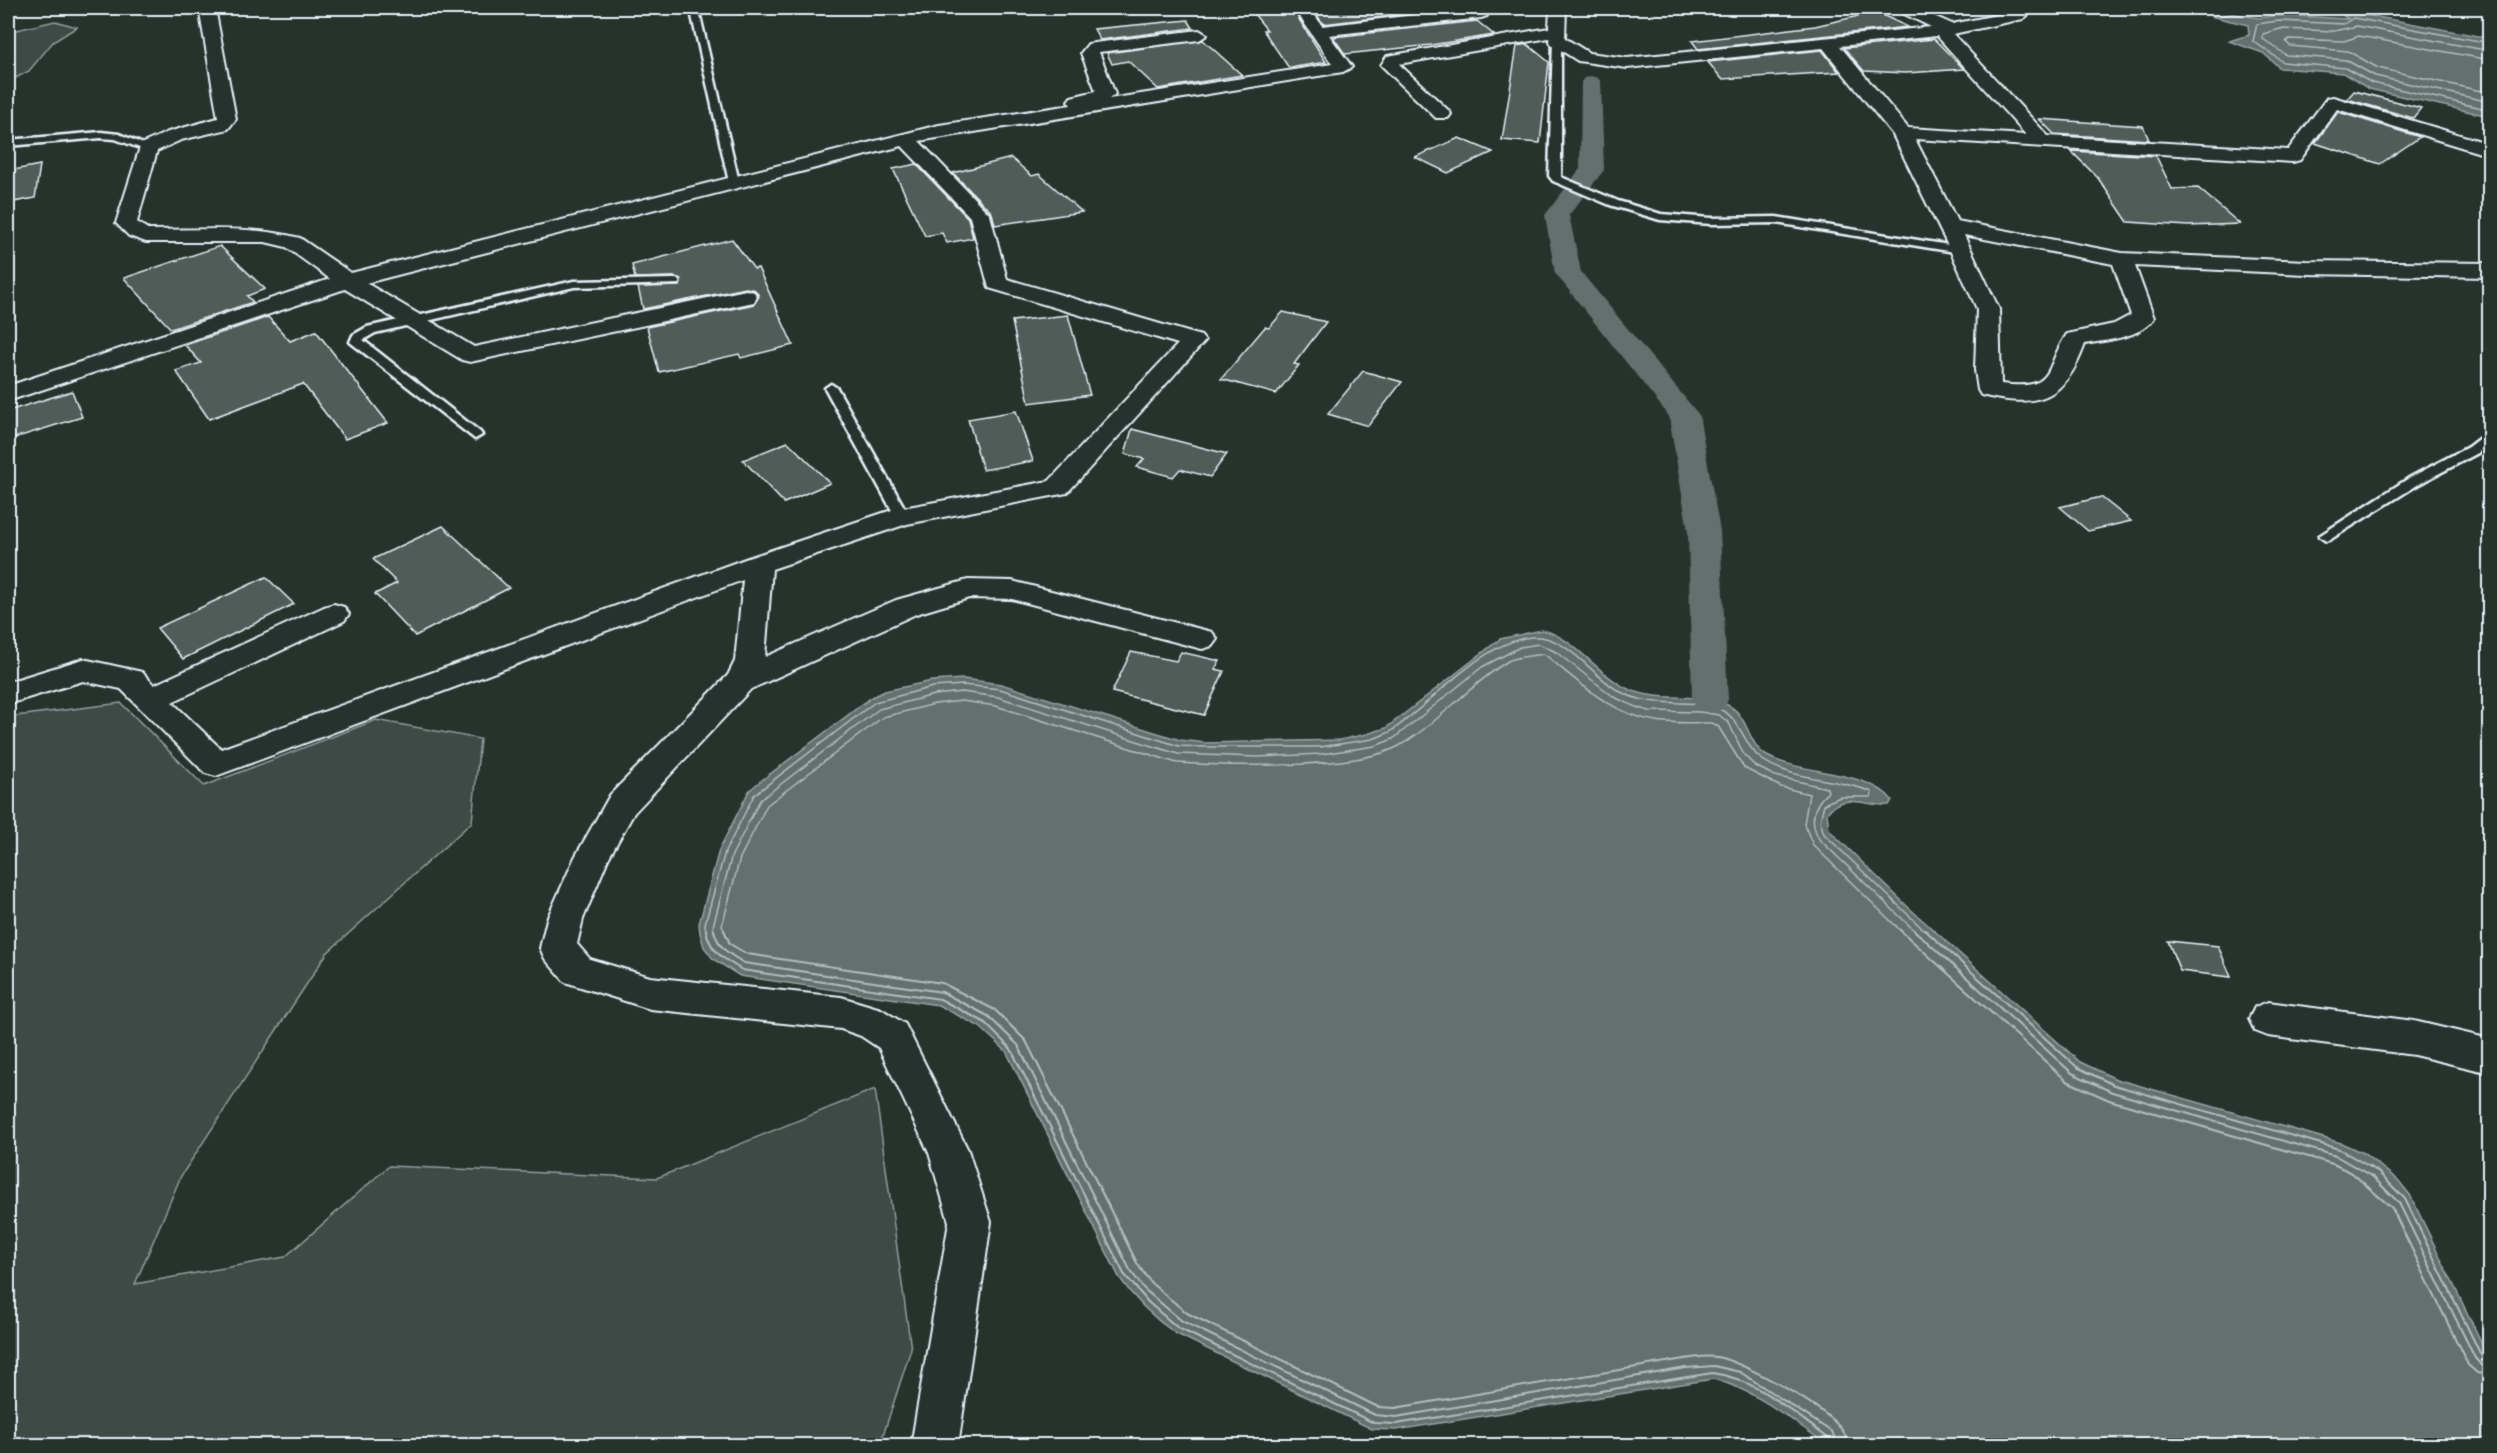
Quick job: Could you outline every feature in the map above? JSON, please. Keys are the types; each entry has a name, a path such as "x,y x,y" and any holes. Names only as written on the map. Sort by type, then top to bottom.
{"street":[{"path":"207,8 227,119 221,125 175,136 148,148 126,223 136,232 146,236 265,236 293,242 346,280 470,355 746,297"},
{"path":"8,394 346,280 906,139 939,131 1343,67 1302,8"},
{"path":"1318,31 1481,13 1482,8"},
{"path":"1557,36 1558,8"},
{"path":"1904,8 1945,30 2042,141"},
{"path":"1442,114 1390,65 1393,60 1557,36 1584,57 1627,63 1945,30 2018,16 2029,8"},
{"path":"939,131 960,120 1105,95 1090,53 1094,48 1199,35"},
{"path":"1827,42 1902,133 1961,250 1988,309 1987,370 1990,390 2023,395 2043,390 2065,371 2075,339 2121,330 2143,318 2122,260"},
{"path":"1902,133 2293,156 2333,102 2490,150"},
{"path":"8,693 83,670 131,680 216,764 758,564 902,516 1058,487 1193,341 997,283 980,215 906,139"},
{"path":"1949,226 2122,260 2358,270 2490,270"},
{"path":"758,564 750,661 740,681 622,804 592,857 565,919 558,948 578,971 650,993 841,1013 865,1018 892,1035 948,1150 970,1222 934,1446"},
{"path":"740,681 906,607 968,589 1012,590 1202,639"},
{"path":"149,700 334,614"},
{"path":"2268,1019 2414,1038 2490,1056"}],"lane":[{"path":"696,16 734,182"},
{"path":"1557,36 1554,176 1565,183 1614,203 1660,217 1711,222 1776,220 1961,250"},
{"path":"8,143 100,135 130,139 148,148"},
{"path":"476,435 356,342 363,333 574,284 675,282"},
{"path":"831,388 902,516"},
{"path":"2326,536 2414,481 2473,450 2490,434"}],"shaded area":[{"path":"55,21 77,27 53,42 29,71 8,82 8,32"},
{"path":"121,703 204,786 376,720 480,739 472,822 327,953 181,1176 135,1284 285,1257 389,1166 657,1178 875,1089 911,1349 880,1445 8,1445 8,717"}],"water":[{"path":"2330,8 2489,38 2489,116 2369,89 2343,73 2280,68 2263,53 2229,41 2249,35 2248,25 2210,16 2234,14 2259,18 2277,15 2349,19"},
{"path":"1542,630 1564,640 1606,675 1628,689 1654,696 1708,699 1731,707 1742,718 1757,747 1769,757 1783,763 1852,778 1882,791 1892,800 1889,805 1848,801 1833,806 1827,813 1829,830 1908,907 2080,1062 2116,1079 2341,1143 2363,1153 2398,1180 2410,1195 2489,1358 2489,1445 1828,1445 1759,1398 1713,1379 1396,1430 1372,1429 1175,1333 1144,1308 1119,1277 1006,1051 980,1027 938,1005 740,976 713,959 704,947 699,924 719,850 749,791 872,697 885,691 932,681 963,679 1001,684 1180,740 1206,743 1340,740 1386,728 1500,639"}],"building":[{"path":"1249,8 1292,8 1326,62 1289,68 1263,30 1267,30"},
{"path":"1312,8 1459,8 1323,24"},
{"path":"1876,12 1908,27 1698,49 1692,41 1815,26"},
{"path":"1188,20 1193,28 1100,40 1094,29"},
{"path":"1477,21 1494,35 1431,45 1345,54 1333,37"},
{"path":"1934,39 1964,69 1906,73 1864,71 1844,48"},
{"path":"1203,40 1242,75 1158,89 1128,61 1112,64 1107,53"},
{"path":"1527,44 1549,62 1540,143 1502,140 1517,46"},
{"path":"1822,50 1839,72 1722,79 1708,62"},
{"path":"2354,91 2421,108 2413,118 2347,99"},
{"path":"2338,112 2420,137 2380,164 2315,143"},
{"path":"2039,119 2143,126 2149,140 2054,134"},
{"path":"1459,138 1493,152 1448,173 1415,157"},
{"path":"2071,151 2156,156 2172,189 2198,188 2240,224 2188,226 2128,222 2098,178"},
{"path":"1011,158 1032,176 1039,174 1082,212 995,225 992,213 953,173"},
{"path":"916,164 968,218 973,238 947,243 942,233 925,236 893,169"},
{"path":"40,165 35,198 8,203 8,171"},
{"path":"732,239 754,269 758,268 793,345 741,358 739,354 659,372 647,327 754,304 759,296 755,290 746,288 643,309 638,287 679,286 681,280 675,277 635,278 632,265"},
{"path":"220,246 265,289 247,296 253,302 171,329 124,278"},
{"path":"1283,312 1326,322 1294,364 1299,365 1276,394 1221,379 1265,327 1269,328"},
{"path":"1068,315 1090,395 1029,403 1012,321"},
{"path":"268,317 290,341 316,331 388,423 345,439 303,384 209,419 176,371 201,363 185,345"},
{"path":"1363,371 1402,382 1368,426 1328,414"},
{"path":"72,391 82,417 8,440 8,411"},
{"path":"1016,411 1033,461 983,470 968,419"},
{"path":"1132,429 1227,454 1210,477 1180,469 1173,477 1137,467 1144,459 1125,454"},
{"path":"788,442 830,483 784,503 743,460"},
{"path":"2101,497 2131,521 2088,531 2060,507"},
{"path":"443,526 509,588 415,636 375,594 397,583 373,559"},
{"path":"266,577 294,604 183,659 157,628"},
{"path":"1131,652 1176,661 1181,652 1220,661 1215,669 1224,671 1204,715 1112,692"},
{"path":"2168,941 2218,946 2231,977 2180,971"}],"waterway":[{"path":"1591,82 1592,170 1557,215 1568,273 1684,415 1704,531 1710,700"}]}
